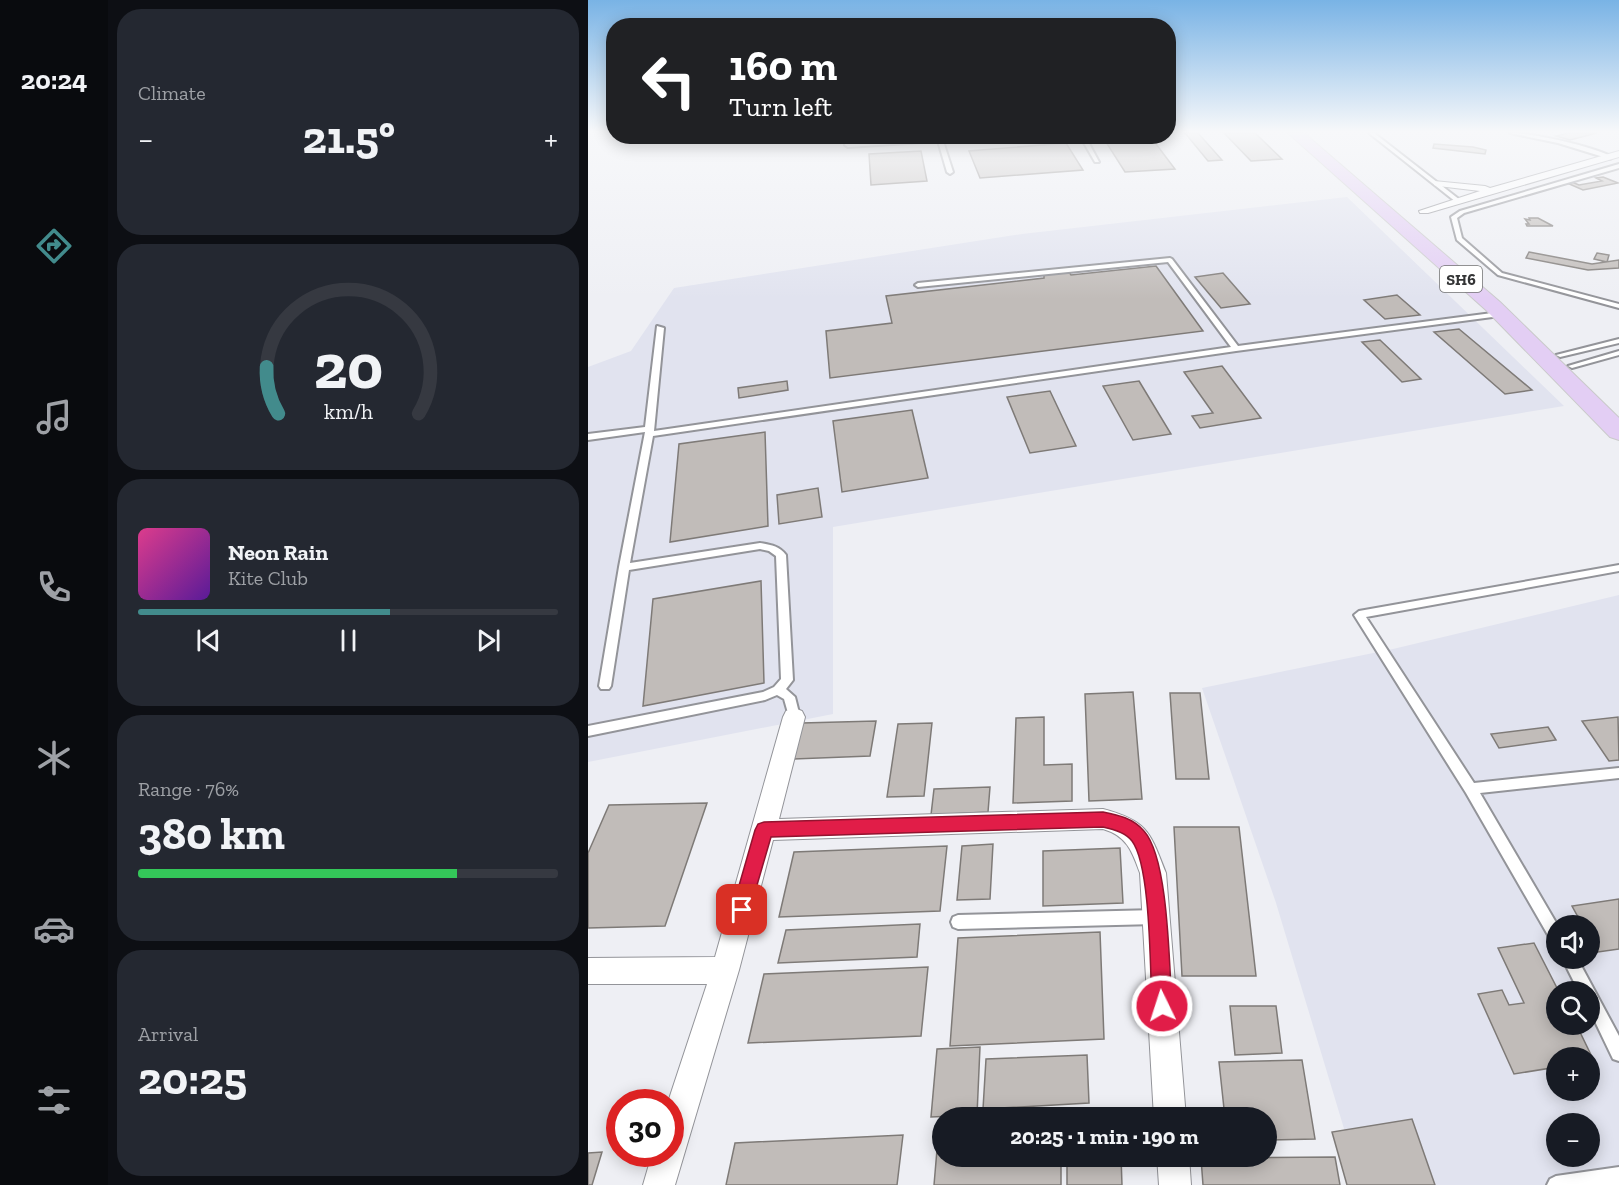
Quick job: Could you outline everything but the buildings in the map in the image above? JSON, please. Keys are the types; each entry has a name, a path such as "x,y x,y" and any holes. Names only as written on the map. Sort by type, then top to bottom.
{"main road":[{"name":"SH6","path":"1358,188 1500,314 1619,432"},
{"name":"SH6","path":"1376,188 1523,315 1566,360 1619,409"}],"street":[{"path":"1480,188 1494,190"},
{"path":"1424,211 1500,188"},
{"path":"684,1101 725,970 794,717"},
{"path":"764,830 1103,819 1123,824 1139,836 1153,873 1169,1107"},
{"path":"588,971 725,970"},
{"path":"659,1185 664,1167"},
{"path":"1174,1167 1175,1185"}],"lane":[{"path":"1444,188 1458,201"},
{"path":"1543,188 1462,212 1454,217 1453,222 1458,239 1500,274 1619,306"},
{"path":"918,285 1170,260 1236,349"},
{"path":"588,437 649,432 1500,314"},
{"path":"605,686 649,432 660,328"},
{"path":"1566,360 1619,341"},
{"path":"1566,360 1619,353"},
{"path":"588,731 765,696 778,690 787,680 781,555 772,548 760,546 624,567"},
{"path":"1546,918 1471,789 1359,615 1619,568"},
{"path":"778,690 789,697 794,717"},
{"path":"1471,789 1619,773"},
{"path":"958,922 1156,917"},
{"path":"1600,1015 1619,1053"},
{"path":"1556,1185 1619,1176"}],"shaded area":[{"path":"1347,197 1564,406 833,527 833,714 588,762 588,367 631,351 674,288 1022,234"},
{"path":"1619,595 1619,1185 1361,1185 1276,903 1202,688 1393,649"}],"route":[{"path":"742,910 764,830 1103,819 1123,824 1139,836 1153,873 1162,1006"}]}
